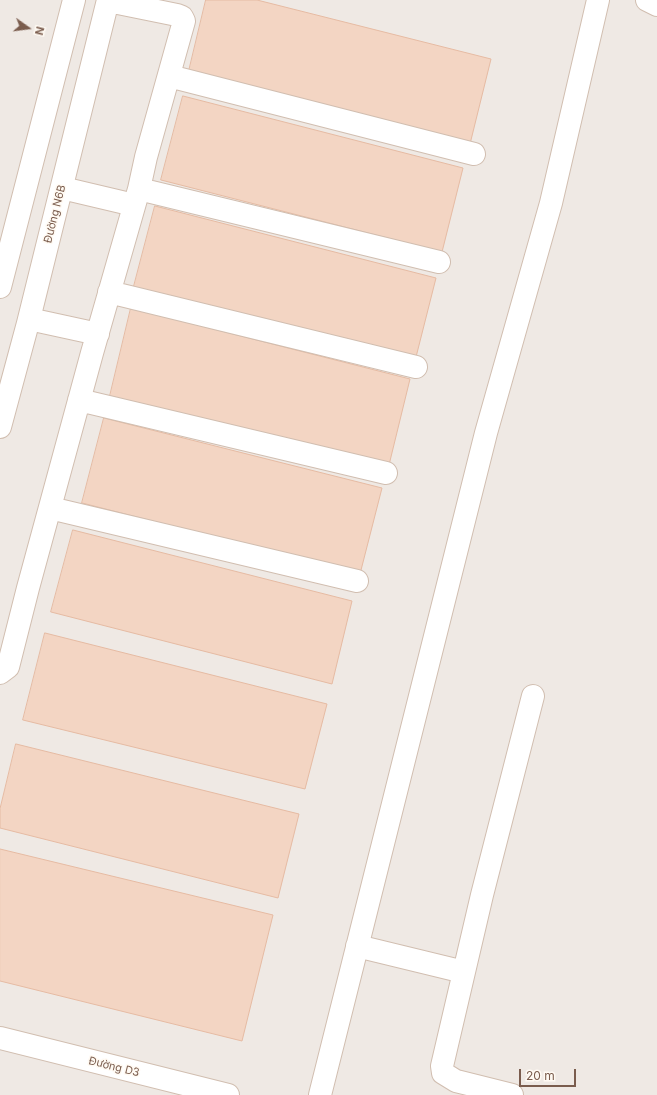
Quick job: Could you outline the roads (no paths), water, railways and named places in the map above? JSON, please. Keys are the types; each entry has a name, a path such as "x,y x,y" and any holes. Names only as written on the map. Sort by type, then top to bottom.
{"street":[{"path":"0,287 74,0"},
{"path":"0,673 8,667 79,400 184,21 182,17 108,0"},
{"name":"Đường N6B","path":"0,427 29,319 108,0"},
{"path":"320,1095 484,441 551,203 598,0"},
{"path":"647,0 657,4"},
{"path":"169,76 474,154"},
{"path":"62,188 136,197 439,262"},
{"path":"109,292 416,367"},
{"path":"29,319 98,334"},
{"path":"79,400 386,473"},
{"path":"50,508 356,581"},
{"path":"512,1095 456,1082 443,1073 442,1066 533,696"},
{"path":"357,946 464,972"},
{"name":"Đường D3","path":"0,1038 228,1095"}]}
